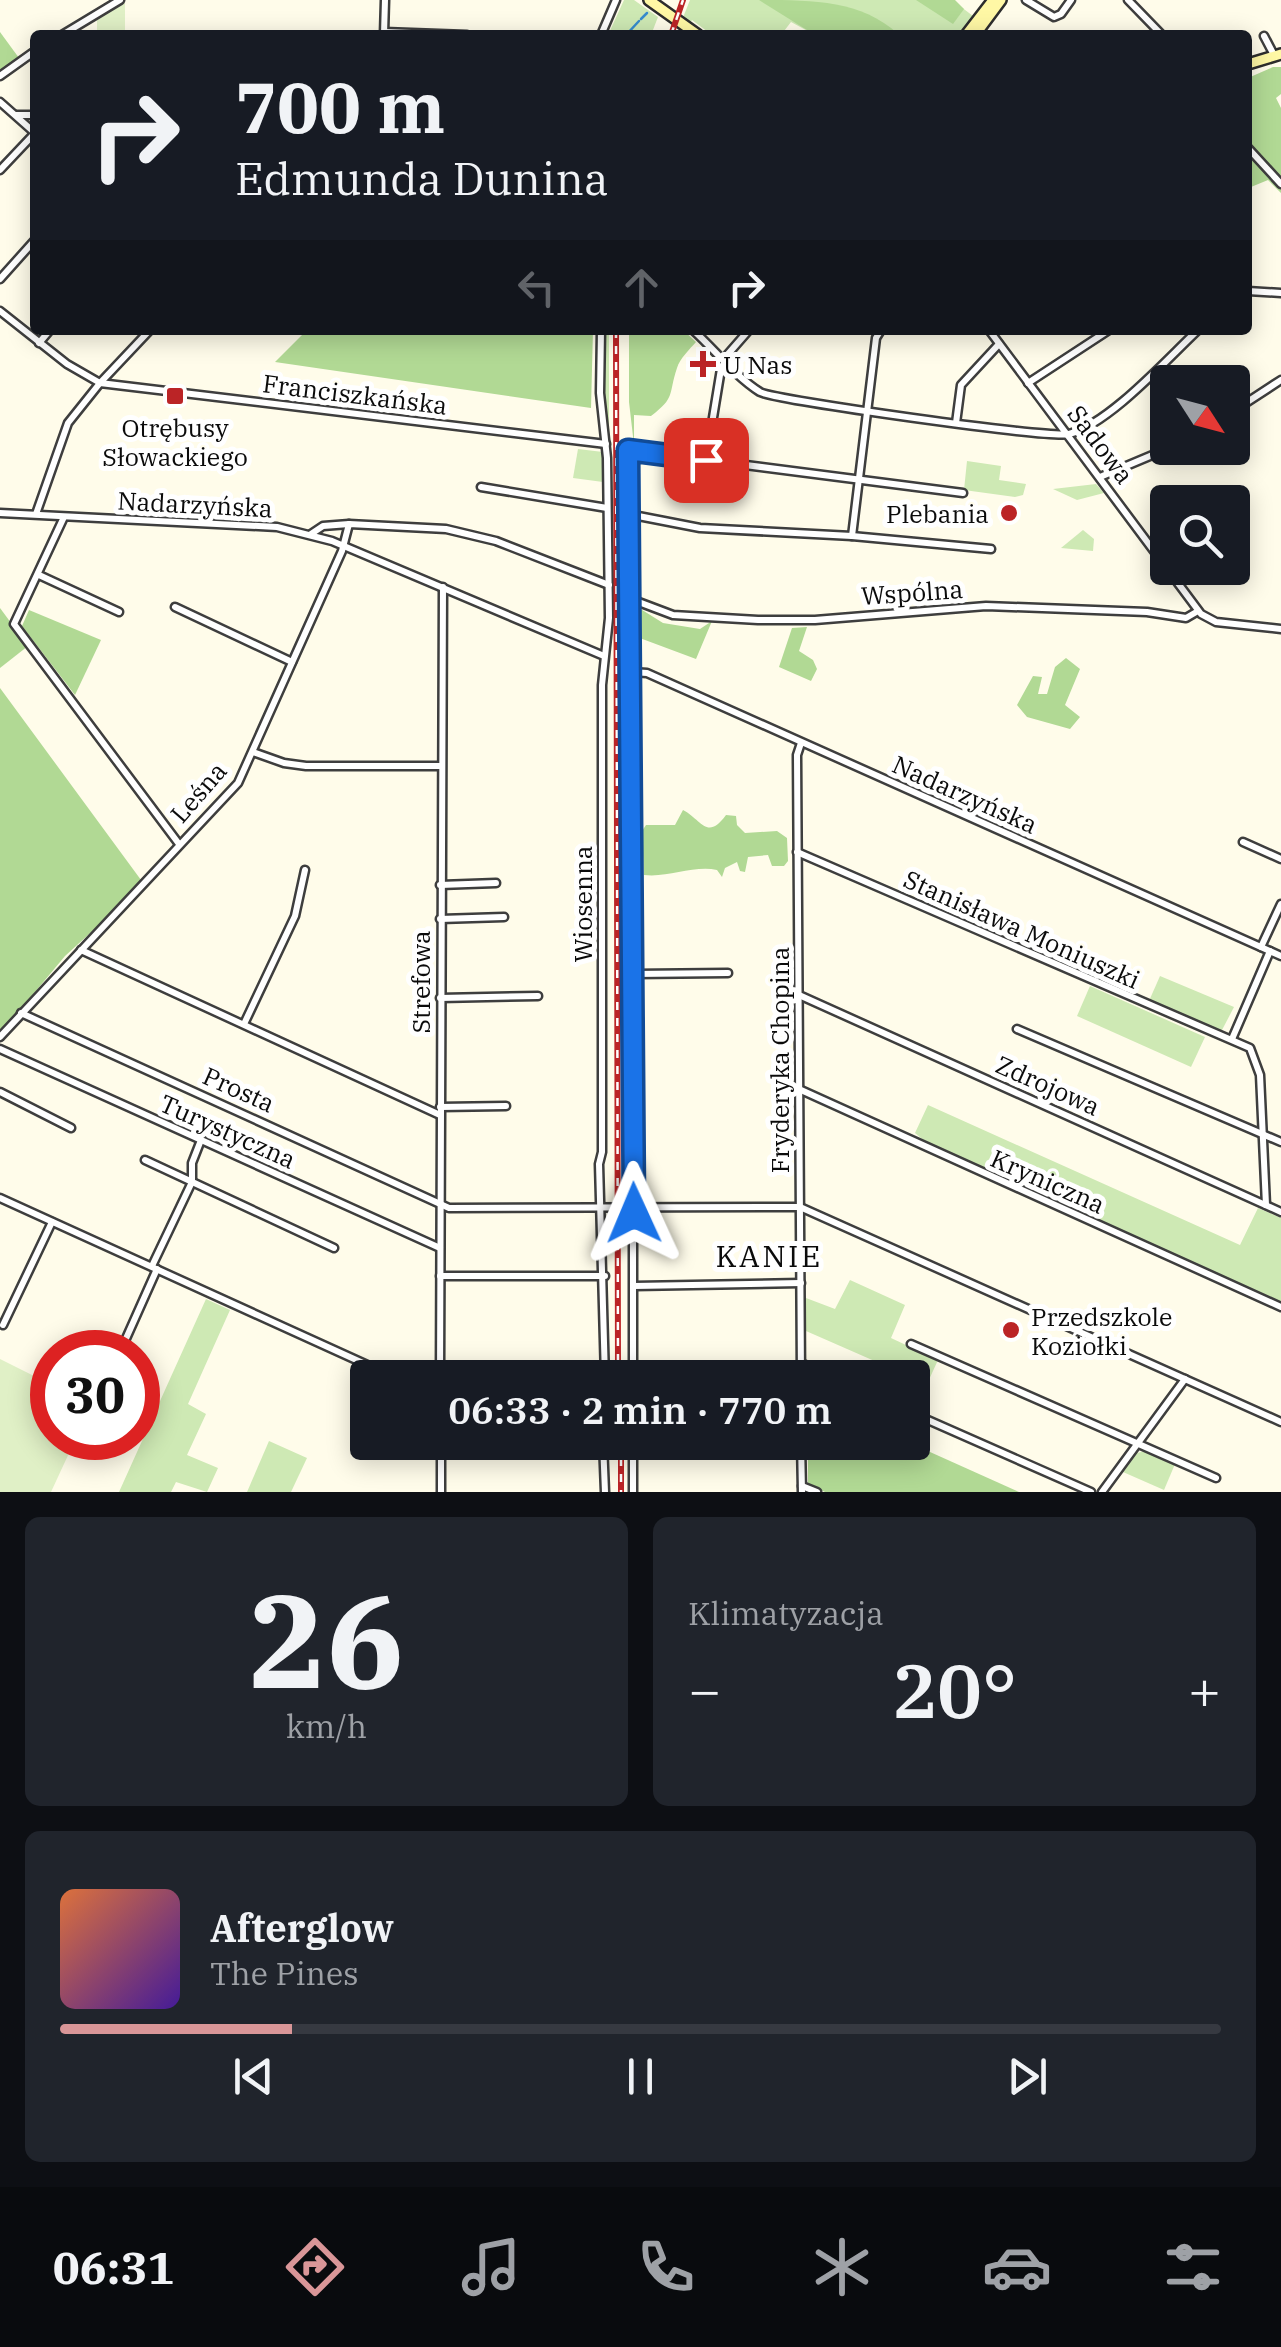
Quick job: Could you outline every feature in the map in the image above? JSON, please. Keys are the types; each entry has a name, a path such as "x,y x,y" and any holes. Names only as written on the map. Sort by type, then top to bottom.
{"main road":[{"path":"649,0 691,30"},
{"path":"970,30 997,0"},
{"path":"978,30 997,0"},
{"path":"1252,63 1278,54"}],"street":[{"path":"70,30 120,0"},
{"path":"384,0 384,30"},
{"path":"603,30 616,0"},
{"path":"1026,0 1054,17 1071,0"},
{"path":"1128,0 1157,30"},
{"path":"1264,36 1278,54"},
{"path":"0,76 30,55"},
{"path":"0,102 30,128"},
{"path":"15,115 30,115"},
{"path":"0,170 30,138"},
{"path":"1252,152 1281,184"},
{"path":"0,278 30,245"},
{"path":"1252,290 1281,293"},
{"path":"0,311 30,335"},
{"path":"30,335 82,374 100,382"},
{"path":"39,342 45,335"},
{"path":"36,514 66,426 100,382 145,335"},
{"name":"Wiosenna","path":"601,335 609,643 604,656 605,1360"},
{"path":"699,335 765,394 956,423 1068,434 1104,416 1193,335"},
{"path":"706,460 719,375 725,360 745,335"},
{"path":"852,536 878,335"},
{"name":"Sadowa","path":"993,335 1198,611"},
{"path":"1028,383 1101,335"},
{"path":"956,423 962,385 1000,344"},
{"path":"1250,400 1281,380"},
{"name":"Franciszkańska","path":"100,382 606,444"},
{"path":"634,1360 628,450 963,493"},
{"path":"1100,477 1150,456"},
{"path":"481,487 607,508"},
{"name":"Nadarzyńska","path":"0,512 277,527 311,534 604,656"},
{"path":"628,514 700,528 991,549"},
{"path":"64,517 14,624 180,844"},
{"path":"311,534 323,526 350,524 446,529 496,541 608,586"},
{"name":"Leśna","path":"0,1037 236,786 350,524"},
{"path":"39,575 120,612"},
{"name":"Strefowa","path":"440,1360 440,766 444,587"},
{"name":"Wspólna","path":"628,598 673,615 758,620 815,620 1010,605 1147,612 1186,618 1198,611"},
{"path":"175,607 292,662"},
{"path":"1198,611 1216,622 1281,629"},
{"name":"Nadarzyńska","path":"632,672 647,673 1281,956"},
{"name":"Fryderyka Chopina","path":"801,743 798,755 801,1360"},
{"path":"253,752 306,766 440,766"},
{"path":"1243,842 1281,859"},
{"name":"Stanisława Moniuszki","path":"798,852 1150,1007 1232,1039"},
{"path":"244,1024 295,916 306,870"},
{"path":"440,885 496,883"},
{"path":"1266,1205 1265,1135 1257,1061 1250,1048 1232,1039 1281,904"},
{"path":"440,919 504,917"},
{"path":"80,950 440,1111 506,1106"},
{"path":"634,974 728,973"},
{"path":"440,998 538,996"},
{"name":"Zdrojowa","path":"799,996 1281,1212"},
{"name":"Prosta","path":"22,1012 449,1208 800,1207"},
{"path":"1017,1029 1281,1142"},
{"name":"Turystyczna","path":"0,1049 440,1248"},
{"name":"Kryniczna","path":"802,1090 1281,1307"},
{"path":"0,1092 71,1128"},
{"path":"129,1330 192,1182 192,1163 201,1140"},
{"path":"145,1160 334,1248"},
{"path":"0,1198 356,1360"},
{"path":"800,1207 1281,1422"},
{"path":"3,1325 52,1222"},
{"path":"440,1276 605,1276"},
{"path":"634,1286 801,1283"},
{"path":"912,1344 1216,1478"},
{"path":"1102,1492 1185,1379"},
{"path":"930,1421 1091,1492"},
{"path":"440,1460 441,1492"},
{"path":"604,1460 605,1492"},
{"path":"633,1460 633,1492"},
{"path":"801,1460 802,1489 816,1492"}],"green space":[{"path":"624,0 634,0 658,17 653,30 610,30"},
{"path":"690,0 952,0 973,16 963,30 806,30 791,22 785,30 705,30 692,20 689,25 682,20"},
{"path":"759,0 852,8 893,30 807,30"},
{"path":"916,0 955,0 964,9 953,24"},
{"path":"125,3 125,30 97,30 97,19"},
{"path":"0,32 19,58 0,73"},
{"path":"1281,67 1281,94 1276,98 1281,108 1281,193 1268,180 1252,187 1252,76"},
{"path":"302,335 593,335 591,408 275,362"},
{"path":"605,335 609,335 609,457 603,385"},
{"path":"629,335 688,335 696,342 678,364 664,404 651,416 634,415 634,445 629,402"},
{"path":"578,449 603,452 603,482 573,478"},
{"path":"967,461 1001,466 999,480 1026,484 1023,495 964,490"},
{"path":"1096,484 1104,493 1077,500 1053,489"},
{"path":"1083,530 1094,539 1093,551 1061,548"},
{"path":"0,608 28,646 0,668"},
{"path":"639,608 663,623 700,629 712,621 696,659 637,637"},
{"path":"29,610 101,640 75,695 22,626"},
{"path":"807,627 799,651 813,660 817,669 811,681 779,667 792,628"},
{"path":"1066,658 1080,669 1065,705 1080,717 1070,729 1027,717 1017,705 1033,676 1042,677 1038,694 1047,694 1055,667"},
{"path":"0,688 141,880 65,956 0,1034"},
{"path":"683,810 704,826 714,827 726,815 736,816 737,825 745,833 777,831 787,838 788,861 784,866 772,866 768,855 748,857 745,872 740,871 737,862 725,868 722,877 717,870 708,869 644,875 642,831 646,825 675,825"},
{"path":"1160,976 1234,1007 1221,1032 1149,1001"},
{"path":"1090,986 1205,1037 1191,1067 1077,1016"},
{"path":"928,1105 1240,1245 1258,1208 1281,1218 1281,1303 934,1149 915,1133"},
{"path":"850,1280 905,1305 891,1338 938,1360 930,1377 930,1360 872,1360 806,1331 806,1298 835,1309"},
{"path":"206,1299 230,1310 188,1404 206,1414 187,1455 218,1468 207,1492 176,1482 171,1492 119,1492 133,1460 160,1460 160,1401"},
{"path":"0,1359 30,1374 30,1460 66,1460 51,1492 0,1492"},
{"path":"269,1441 307,1458 291,1492 247,1492"},
{"path":"1145,1451 1175,1464 1164,1490 1123,1472 1137,1453"},
{"path":"930,1452 1019,1492 825,1492 808,1484 808,1460 930,1460"}],"waterway":[{"path":"641,19 647,13"},
{"path":"631,30 639,21"}],"railway":[{"path":"673,30 683,0"},
{"path":"616,335 618,1360"},
{"path":"621,1460 621,1492"}],"place":[{"name":"U Nas","path":"703,364"},
{"name":"Otrębusy Słowackiego","path":"175,396"},
{"name":"Plebania","path":"1009,513"},
{"name":"Przedszkole Koziołki","path":"1011,1330"}],"district":[{"name":"KANIE","path":"769,1255"}],"route":[{"path":"634,1213 628,450 706,460"}]}
